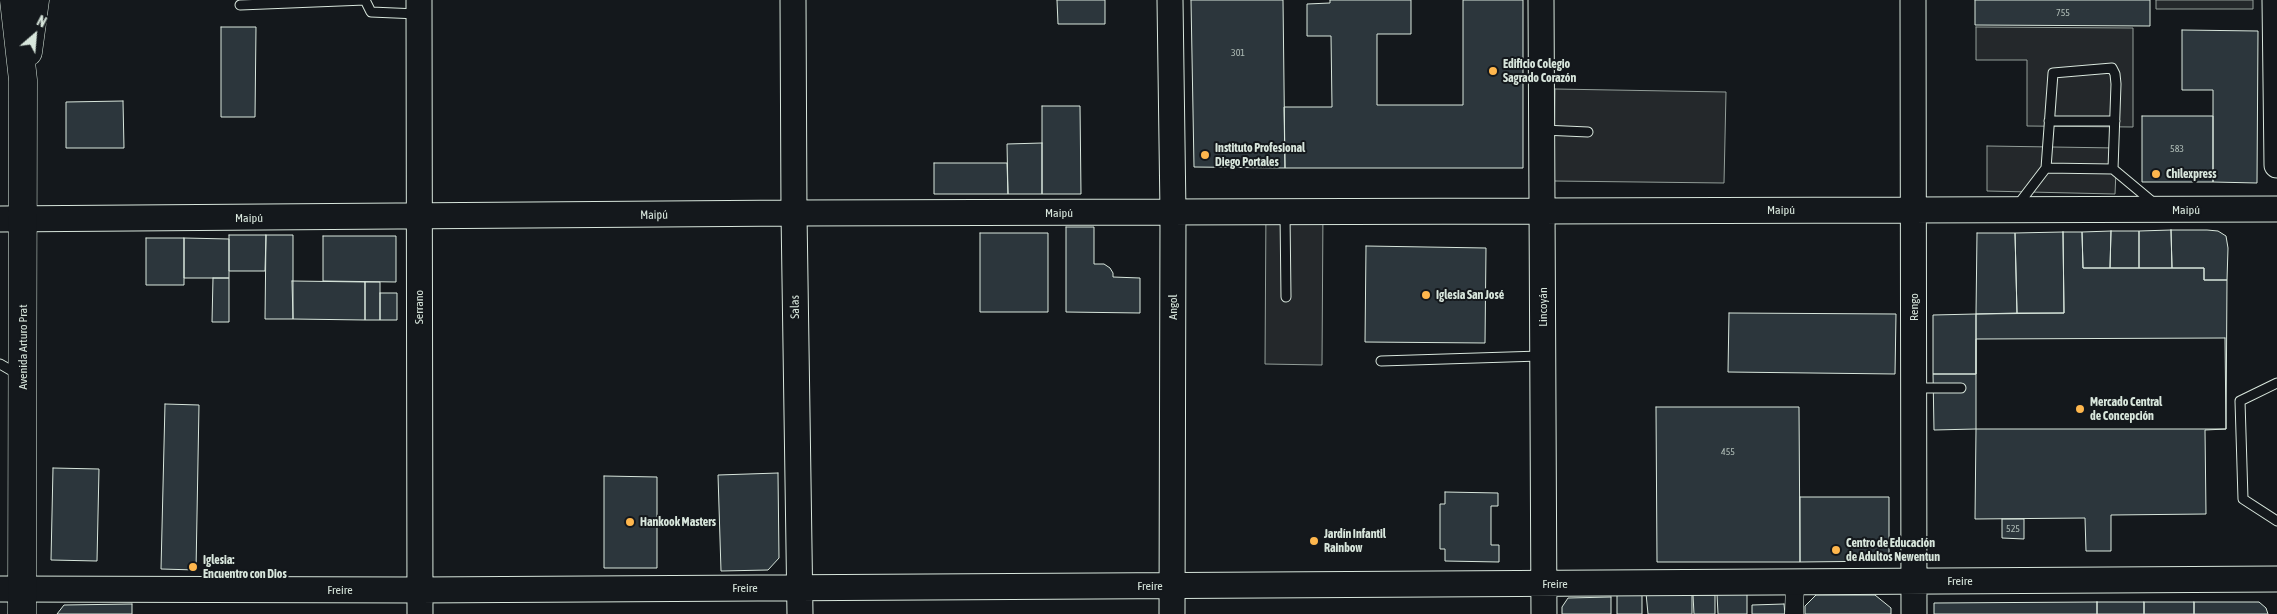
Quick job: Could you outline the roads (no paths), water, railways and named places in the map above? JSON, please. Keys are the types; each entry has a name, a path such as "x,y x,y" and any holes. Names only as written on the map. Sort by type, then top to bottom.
{"main road":[{"name":"Avenida Arturo Prat","path":"14,0 23,80"},
{"name":"Avenida Arturo Prat","path":"15,597 12,219 23,80 35,0"},
{"name":"Salas","path":"793,0 800,614"},
{"name":"Angol","path":"1170,0 1173,213 1172,614"},
{"name":"Lincoyán","path":"1541,0 1544,614"},
{"name":"Rengo","path":"1914,0 1914,614"},
{"path":"2275,0 2277,165"},
{"name":"Serrano","path":"419,7 420,602"},
{"name":"Maipú","path":"12,219 794,213 2277,209"},
{"name":"Freire","path":"15,597 420,602 800,588 2277,579"}],"street":[{"path":"1794,614 1795,582"}],"lane":[{"path":"240,5 365,0 371,12 419,7"},
{"path":"2014,210 2046,168 2053,73 2112,68 2116,84 2113,169"},
{"path":"2049,120 2115,121"},
{"path":"1542,130 1588,132"},
{"path":"2046,168 2113,169 2162,210"},
{"path":"1285,212 1286,296"},
{"path":"1381,361 1543,356"},
{"path":"2277,383 2240,401 2243,499 2277,521"},
{"path":"1914,388 1961,388"}],"place":[{"name":"Edificio Colegio Sagrado Corazón","path":"1493,71"},
{"name":"Instituto Profesional Diego Portales","path":"1205,155"},
{"name":"Chilexpress","path":"2156,174"},
{"name":"Iglesia San José","path":"1426,295"},
{"name":"Mercado Central de Concepción","path":"2080,409"},
{"name":"Hankook Masters","path":"630,522"},
{"name":"Jardín Infantil Rainbow","path":"1314,541"},
{"name":"Centro de Educación de Adultos Newentun","path":"1836,550"},
{"name":"Iglesia: Encuentro con Dios","path":"193,567"}]}
